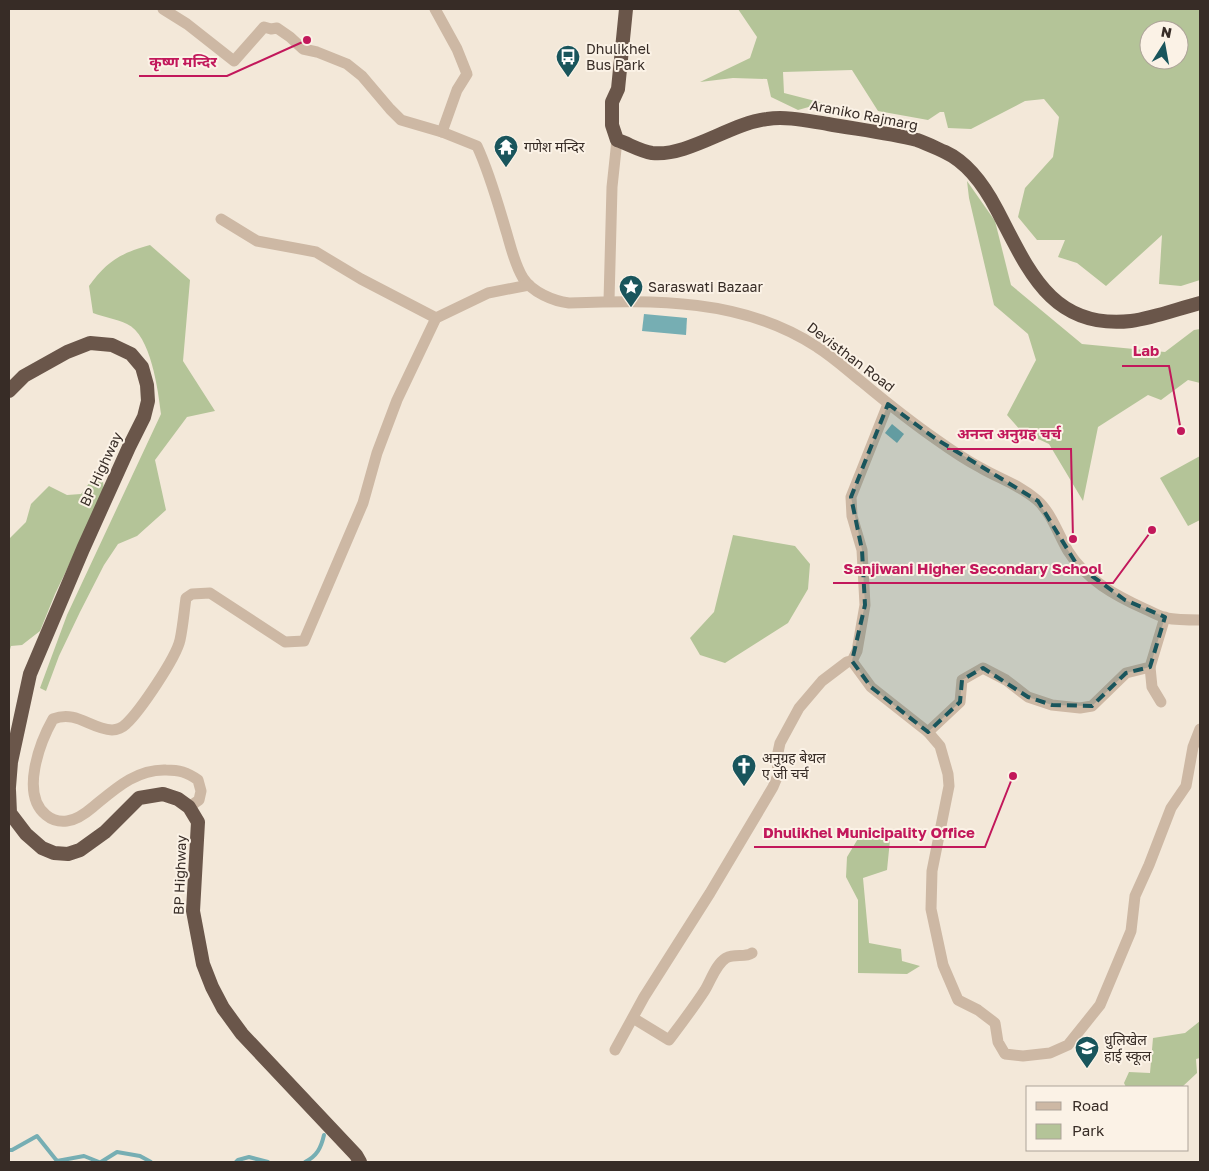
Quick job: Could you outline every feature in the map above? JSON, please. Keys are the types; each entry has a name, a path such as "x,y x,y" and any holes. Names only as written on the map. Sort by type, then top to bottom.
{"highway":[{"path":"617,140 611,115 612,102 618,89 626,9"},
{"name":"Araniko Rajmarg","path":"617,140 641,150 665,153 690,146 734,128 767,119 800,119 918,141 950,154 969,169 992,200 1015,246 1046,293 1074,314 1088,320 1130,321 1200,303"},
{"name":"BP Highway","path":"9,391 24,376 67,352 90,343 112,345 132,354 142,367 147,385 148,401 144,417 87,541 30,674 10,762 10,814 26,834 42,848 54,853 68,854 80,850 104,832 139,798 163,794 178,799 189,807 198,822 193,911 203,964 212,986 223,1008 242,1034 356,1155 360,1162"}],"street":[{"path":"162,9 187,24 234,61 264,27 277,28 303,49 317,52 347,64 362,76 401,120 442,132 477,146 486,164 513,255 523,278 529,286 488,293 436,318 397,400 377,453 363,503 304,641 285,642 210,594 192,594 186,598 180,642 168,666 136,713 124,726 114,730 102,728 76,717 68,716 53,719 37,755 34,784 35,797 40,810 54,820 65,822 75,819 85,814 128,779 159,770 180,770 198,780 201,791 199,800 189,807"},
{"path":"435,9 457,49 467,74 457,90 442,132"},
{"path":"609,301 612,187 617,140"},
{"path":"221,219 257,240 316,252 361,279 436,318"},
{"name":"Devisthan Road","path":"529,286 557,301 650,301 701,305 734,311 761,319 797,334 820,348 888,404 944,444 982,469 1019,486 1038,501 1060,534 1067,550 1077,565 1096,581 1125,600 1165,618 1200,620"},
{"path":"615,1050 644,997 710,893 773,787 778,775 777,757 780,743 799,708 822,681 847,662 852,661 857,651 865,606 862,550 852,516 851,498 888,404"},
{"path":"1161,702 1152,687 1150,667 1165,618"},
{"path":"852,661 871,686 928,732 940,746 948,774 949,786 932,870 931,909 943,965 958,1000 978,1010 995,1023 998,1042 1005,1054 1023,1056 1050,1053 1068,1044 1100,1005 1131,931 1135,896 1153,856 1171,808 1186,786 1193,748 1200,729"},
{"path":"928,732 960,702 962,680 983,668 1006,680 1028,697 1052,705 1080,708 1092,706 1126,673 1150,667"},
{"path":"632,1018 669,1040 705,990 725,958 752,953"}],"highlighted area":[{"path":"888,404 936,439 1038,501 1077,565 1125,600 1165,617 1150,667 1126,673 1092,706 1052,705 1028,697 983,668 962,680 960,702 928,732 871,687 852,661 865,605 862,550 851,497"}],"green space":[{"path":"738,9 1200,9 1200,280 1181,286 1159,284 1162,235 1106,286 1077,263 1058,257 1065,240 1037,240 1018,217 1025,188 1053,157 1059,117 1044,99 1025,101 971,129 948,128 944,112 940,112 928,120 878,111 852,70 783,72 784,93 823,103 798,110 771,97 767,79 733,78 700,82 750,58 757,37"},
{"path":"967,181 995,221 1011,285 1082,344 1165,352 1194,330 1200,329 1200,383 1188,380 1161,400 1148,395 1098,427 1083,501 1049,444 1021,431 1007,415 1036,360 1028,334 994,305 969,198"},
{"path":"150,245 190,280 183,361 215,411 187,417 155,460 166,510 137,536 118,544 104,565 59,656 46,691 40,688 67,615 161,414 152,364 142,339 127,324 93,313 89,286 102,270 115,259"},
{"path":"1200,456 1200,520 1188,526 1160,478"},
{"path":"94,477 103,481 104,492 55,594 40,631 22,645 11,646 9,653 9,539 26,522 31,504 49,486 67,495 81,494"},
{"path":"733,535 795,546 810,564 808,589 788,623 725,663 700,655 690,638 714,612"},
{"path":"891,830 887,870 863,878 869,943 901,949 902,961 920,966 907,974 858,973 858,900 846,877 847,857 862,832"},
{"path":"1200,1021 1200,1058 1196,1059 1197,1073 1183,1086 1126,1086 1124,1083 1129,1072 1150,1073 1153,1038 1185,1033"}],"water":[{"path":"644,314 687,318 686,335 642,331"},
{"path":"892,424 904,434 897,443 885,433"}],"waterway":[{"path":"305,1162 318,1151 324,1135"},
{"path":"9,1150 37,1136 57,1161 84,1156 99,1162"},
{"path":"101,1162 117,1152 140,1156 151,1162"},
{"path":"236,1162 249,1157 268,1162"}],"place":[{"name":"कृष्ण मन्दिर","path":"307,40"},
{"name":"Dhulikhel Bus Park","path":"568,78"},
{"name":"गणेश मन्दिर","path":"506,168"},
{"name":"Saraswati Bazaar","path":"631,308"},
{"name":"Lab","path":"1181,431"},
{"name":"Sanjiwani Higher Secondary School","path":"1152,530"},
{"name":"अनन्त अनुग्रह चर्च","path":"1073,539"},
{"name":"Dhulikhel Municipality Office","path":"1013,776"},
{"name":"अनुग्रह बेथल ए जी चर्च","path":"744,787"},
{"name":"धुलिखेल हाई स्कूल","path":"1087,1069"}]}
